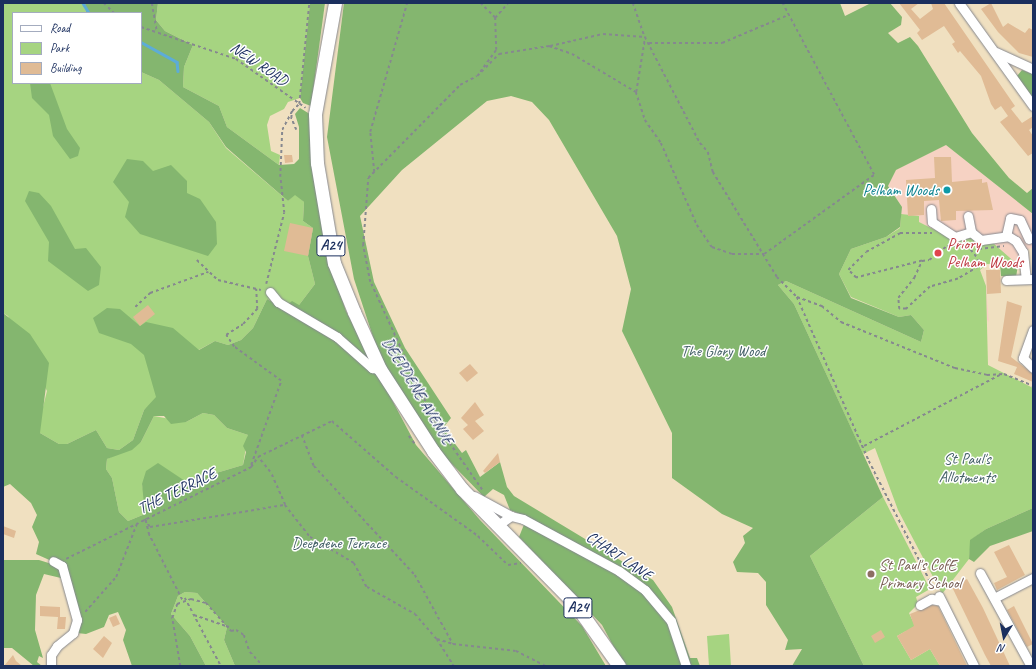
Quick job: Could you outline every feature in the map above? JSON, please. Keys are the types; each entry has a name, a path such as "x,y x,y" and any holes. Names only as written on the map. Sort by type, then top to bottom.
{"highway":[{"name":"DEEPDENE AVENUE","path":"335,3 315,114 317,163 334,264 380,369 432,450 462,489 575,604 620,666"}],"street":[{"path":"959,3 1033,106"},
{"path":"992,49 1033,69"},
{"path":"931,210 932,222 955,237 971,232"},
{"path":"968,216 971,232 982,240 1006,236 1016,241 1023,252 1029,279 1006,280"},
{"path":"1006,236 1010,218 1020,220 1029,239"},
{"path":"270,292 278,302 337,337 372,368 380,369"},
{"path":"1031,337 1023,358 1033,368"},
{"name":"CHART LANE","path":"462,489 511,516 524,519 567,540 645,590 671,621 686,666"},
{"path":"498,525 511,516"},
{"path":"51,666 51,655 57,646 74,633 77,620 62,566 53,561"},
{"path":"980,573 996,597 1031,666"},
{"path":"996,597 1033,578"},
{"path":"920,605 931,599 940,598 974,666"}],"path":[{"path":"104,3 113,12"},
{"path":"152,3 157,31"},
{"path":"270,292 266,280 284,213 280,177 282,130 292,111 299,104 309,3"},
{"path":"374,172 370,132 407,3"},
{"path":"480,3 495,18"},
{"path":"477,76 496,50 495,18 508,3"},
{"path":"633,3 645,37 700,143 708,152 713,172 777,277 797,297 864,446 940,598"},
{"path":"645,37 636,92 645,120 661,143 698,225 712,247 732,254 764,254 874,175 782,3"},
{"path":"649,43 722,43 788,15"},
{"name":"NEW ROAD","path":"142,27 157,31 236,59 315,114"},
{"path":"491,506 435,423 370,282 363,244 368,178 460,85 477,76 499,54 549,46 603,34 645,37"},
{"path":"549,46 572,54 636,92"},
{"path":"292,111 296,130"},
{"path":"922,261 914,278 898,298 899,309 906,309 930,287 958,279 978,267 979,260 967,245 947,246 929,260 922,261 856,278 848,270 866,252 900,233 931,234 941,228"},
{"path":"197,260 208,272 232,286 270,292"},
{"path":"135,307 150,294 208,272"},
{"path":"251,467 281,381 234,346 226,335 243,324 257,309 256,289"},
{"path":"797,297 822,306 841,322 955,368 986,375 1004,374 1033,386"},
{"path":"864,446 1004,374"},
{"name":"THE TERRACE","path":"62,566 68,556 251,467 258,458 332,421 390,472 478,536 508,565 521,562"},
{"path":"302,435 314,466 415,575 454,644"},
{"path":"258,458 270,472 285,505 310,537 354,562 367,587 415,614 437,639 454,666"},
{"path":"145,519 150,527 285,505"},
{"path":"145,519 149,535 182,600"},
{"path":"77,620 116,577 137,523"},
{"path":"185,598 221,666"},
{"path":"182,600 206,603 229,627"},
{"path":"180,666 172,618 182,600"},
{"path":"194,615 229,627 244,635 250,652 263,666"},
{"path":"437,639 454,644 516,652 545,666"}],"shaded area":[{"path":"946,145 1033,214 1033,247 1027,250 1028,263 987,264 980,270 986,286 989,322 900,227 902,207 888,186 896,170"}],"green space":[{"path":"3,3 85,3 86,12 12,12 12,84 142,84 142,72 159,80 209,122 226,148 288,201 295,194 304,202 303,221 313,228 308,256 315,284 299,305 284,308 267,299 253,328 241,340 228,345 215,341 182,359 167,391 144,410 133,440 119,450 107,448 96,430 67,444 59,444 40,433 40,419 47,391 8,316 3,313"},
{"name":"Deepdene Terrace","path":"85,3 158,3 156,20 165,31 193,45 184,67 183,87 219,106 227,127 279,165 294,164 299,159 299,127 295,114 300,108 313,116 329,261 346,311 416,445 480,520 582,626 606,666 235,666 224,640 227,627 197,593 185,592 178,596 171,614 190,636 206,666 132,666 123,640 126,630 118,612 109,615 104,627 86,634 77,633 65,567 36,554 39,542 32,527 37,515 31,503 10,484 3,487 3,313 30,334 49,363 40,433 59,444 67,444 96,430 107,448 119,450 133,440 144,410 156,397 144,355 131,344 99,333 93,318 107,308 120,309 140,326 146,322 173,328 199,350 215,341 228,345 241,340 253,328 267,299 284,308 292,301 299,305 315,284 308,256 313,228 303,221 304,202 295,195 288,201 226,147 209,122 159,80 142,72 142,12 86,12","holes":["203,413 214,415 227,428 248,435 243,446 246,452 243,465 206,476 191,485 158,463 146,471 142,484 145,514 128,521 119,512 112,478 106,469 107,459 132,450 141,442 154,416 164,416 171,424 186,422"]},
{"path":"158,3 310,3 300,98 288,102 284,109 270,116 267,125 271,151 280,155 279,165 227,127 219,106 183,87 184,67 193,45 165,31 156,20"},
{"path":"310,3 325,3 311,106 303,103 300,98"},
{"name":"The Glory Wood","path":"344,3 840,3 845,16 869,4 890,3 902,17 901,25 888,33 898,43 910,37 918,46 972,133 1009,178 1027,193 1033,188 1033,214 946,145 896,170 888,186 902,207 900,227 886,237 851,249 839,274 851,298 899,317 911,315 924,330 921,342 786,281 778,285 794,304 883,497 810,556 864,666 792,666 802,649 785,650 788,640 766,605 766,582 758,573 737,572 733,562 745,543 743,536 753,528 722,514 672,478 672,433 622,331 631,289 617,236 549,120 532,102 511,96 487,101 402,170 360,216 374,282 405,348 451,418 443,428 462,453 466,450 480,477 500,462 507,487 514,496 653,580 672,607 690,658 697,658 700,666 624,666 602,625 519,537 527,517 510,510 504,495 493,489 484,497 448,460 414,415 379,355 354,279 327,137"},
{"path":"1022,70 1033,74 1033,98 1017,76"},
{"path":"30,84 50,84 67,129 80,148 78,156 70,159 53,136 49,115 32,98"},
{"path":"127,159 143,161 153,171 171,165 187,181 187,193 200,199 216,222 217,244 208,256 140,234 125,217 129,202 113,182"},
{"path":"29,191 39,193 51,206 75,249 86,248 101,267 99,285 88,291 48,261 49,242 25,201"},
{"name":"St Paul's Allotments","path":"901,214 919,216 919,222 955,240 971,238 980,243 993,243 1018,265 987,264 980,270 986,286 988,365 1033,388 1033,508 986,529 971,540 969,559 942,594 898,510 875,448 863,454 794,304 778,285 786,281 921,342 924,330 911,315 899,317 851,297 839,274 851,249 886,237 900,228"},
{"path":"1000,264 1018,265 1016,277 1001,276"},
{"path":"203,413 214,415 227,428 248,435 243,465 206,476 191,485 142,484 147,509 145,514 128,521 119,512 112,478 106,469 107,459 141,442 154,416 186,422"},
{"name":"St Paul's CofE Primary School","path":"883,497 930,589 916,597 918,604 909,613 918,632 906,631 897,636 911,660 930,649 940,666 864,666 810,556"},
{"path":"1033,508 1033,531 990,546 974,562 969,559 970,540 986,529"},
{"path":"3,560 39,560 55,565 60,571 61,578 44,574 36,595 35,630 43,658 39,656 37,662 42,666 34,666 12,648 3,648"},
{"path":"185,592 197,593 227,627 224,640 235,666 206,666 190,636 171,614 178,596"},
{"path":"729,634 731,666 709,666 707,636"}],"building":[{"path":"899,3 919,3 911,9 920,19 933,9 931,3 944,3 1015,106 1011,109 1022,123 1033,116 1033,127 1029,130 1033,136 1033,153 1028,156 1000,122 1008,116 1001,106 995,110 991,104 981,76 960,51 958,53 952,44 955,42 944,26 922,40 917,33 920,30"},
{"path":"991,3 1003,27 1008,23 1025,33 1029,28 1033,30 1033,57 1019,53 998,32 981,9"},
{"path":"284,155 292,155 293,162 285,163"},
{"name":"Pelham Woods","path":"934,157 951,157 952,182 982,179 982,183 987,182 993,210 956,211 956,220 941,221 939,200 924,201 924,215 908,216 906,180 935,178"},
{"path":"290,223 313,228 308,256 284,251"},
{"path":"986,270 1000,270 1001,293 987,294"},
{"path":"1007,301 1022,306 1011,357 1033,374 1033,382 1014,374 1017,367 998,361"},
{"path":"148,305 155,314 140,326 133,317"},
{"path":"470,364 478,373 467,382 459,373"},
{"path":"475,402 484,415 475,421 484,431 473,440 463,429 468,425 461,418"},
{"path":"498,453 500,462 485,473 483,471"},
{"path":"3,526 16,531 14,538 3,534"},
{"path":"1009,545 1025,575 997,590 994,583 1007,577 994,552"},
{"path":"967,579 983,608 1010,666 991,666 985,655 952,587"},
{"path":"932,605 938,606 967,666 940,666 930,649 911,660 897,636 914,626 910,614"},
{"path":"40,606 60,607 60,617 66,617 65,629 57,629 58,617 40,616"},
{"path":"1014,606 1033,644 1027,647 1007,610"},
{"path":"116,615 120,624 113,627 109,618"},
{"path":"881,630 885,637 875,643 871,636"},
{"path":"104,636 112,643 103,658 93,649"},
{"path":"13,655 16,661 22,666 4,666"}],"waterway":[{"path":"83,3 88,12"},
{"path":"142,43 177,62 178,71"}],"place":[{"name":"Pelham Woods","path":"947,190"},
{"name":"Priory Pelham Woods","path":"938,253"},
{"name":"St Paul's CofE Primary School","path":"871,574"}]}
